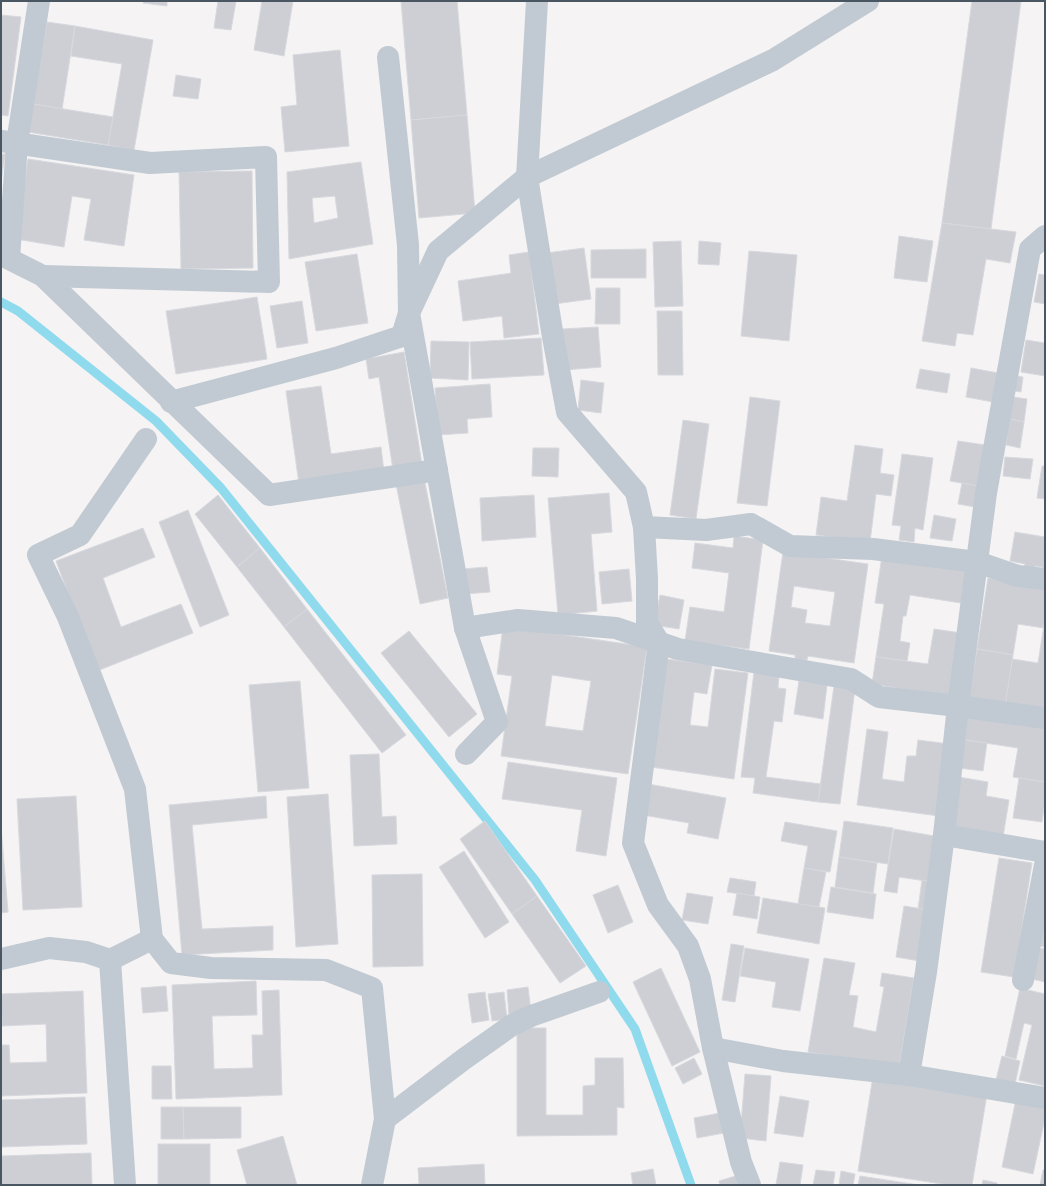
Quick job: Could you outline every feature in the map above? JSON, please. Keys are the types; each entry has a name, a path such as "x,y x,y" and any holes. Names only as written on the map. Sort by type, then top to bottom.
{"street":[{"path":"39,1 9,142 9,259 43,276 269,496 437,470"},
{"path":"537,1 527,177 552,338 567,412 636,492 644,527 647,579 647,623 659,642 633,843 658,905 688,946 700,979 713,1048 741,1162 750,1185"},
{"path":"171,402 336,358 402,336 409,313 438,251 527,177 774,60 868,1"},
{"path":"388,56 408,245 409,313 465,628 497,722 466,754"},
{"path":"9,142 150,163 266,157 269,282 43,276"},
{"path":"909,1075 926,972 944,835 958,706 986,493 1030,249 1045,236"},
{"path":"146,439 80,534 38,555 68,617 135,789 152,939 171,963 210,968 326,970 372,988 385,1119 372,1185"},
{"path":"644,527 706,530 751,524 790,546 873,549 977,562 1018,576 1045,579"},
{"path":"465,628 518,620 616,628 678,649 851,679 879,697 1045,718"},
{"path":"944,835 1045,852"},
{"path":"1023,980 1045,865"},
{"path":"1,959 49,948 86,952 110,960 152,939"},
{"path":"110,960 125,1185"},
{"path":"385,1119 464,1059 512,1025 531,1016 599,992"},
{"path":"713,1048 783,1061 909,1075 1045,1098"}],"building":[{"path":"144,1 167,1 167,6 143,3"},
{"path":"218,1 236,1 231,30 214,28"},
{"path":"262,1 293,1 284,56 254,50"},
{"path":"401,1 457,1 467,115 411,120"},
{"path":"972,1 1021,1 991,229 942,223"},
{"path":"1,15 21,17 8,116 1,115"},
{"path":"47,22 75,26 62,109 33,104"},
{"path":"75,26 153,40 134,150 108,145 122,64 71,56"},
{"path":"340,50 349,146 285,152 281,107 297,105 293,55"},
{"path":"176,75 201,79 198,99 173,96"},
{"path":"33,104 113,117 108,145 28,132"},
{"path":"467,115 475,213 419,218 411,120"},
{"path":"1,154 5,154 1,182"},
{"path":"28,159 134,175 124,246 84,240 91,199 72,196 64,247 16,239"},
{"path":"361,162 373,244 289,259 287,172","holes":["335,196 338,218 314,223 312,198"]},
{"path":"252,171 253,268 181,269 179,172"},
{"path":"942,223 1016,232 1010,263 986,259 973,335 957,333 955,346 922,341"},
{"path":"899,236 933,241 927,282 894,278"},
{"path":"681,241 683,306 655,307 653,242"},
{"path":"699,241 721,243 719,265 698,264"},
{"path":"584,248 591,299 554,304 547,253"},
{"path":"646,249 646,278 591,278 591,250"},
{"path":"749,251 797,255 789,341 741,336"},
{"path":"529,252 539,334 504,338 502,316 463,321 458,281 511,273 509,255"},
{"path":"357,254 368,323 316,331 305,262"},
{"path":"1039,274 1045,275 1045,304 1034,302"},
{"path":"596,288 620,288 620,324 595,324"},
{"path":"257,297 267,359 176,374 166,311"},
{"path":"302,301 308,343 277,348 270,306"},
{"path":"657,311 682,311 683,375 658,375"},
{"path":"598,327 601,367 565,370 562,329"},
{"path":"541,338 544,375 472,379 470,342"},
{"path":"1026,340 1045,343 1045,376 1021,372"},
{"path":"431,341 469,342 468,380 430,378"},
{"path":"404,352 422,465 393,470 379,377 369,379 366,359"},
{"path":"971,368 998,373 993,402 966,397"},
{"path":"920,369 950,374 947,393 916,388"},
{"path":"1016,376 1023,377 1021,392 1014,391"},
{"path":"581,380 604,383 601,413 578,410"},
{"path":"490,384 492,417 467,419 468,433 438,435 435,388"},
{"path":"321,386 331,454 381,447 384,472 299,484 286,391"},
{"path":"750,397 780,401 767,506 737,503"},
{"path":"1013,397 1027,399 1024,422 1010,419"},
{"path":"1010,419 1024,422 1020,448 1006,445"},
{"path":"683,420 709,424 696,519 670,515"},
{"path":"958,441 985,445 978,486 950,481"},
{"path":"855,445 883,449 880,473 894,475 891,496 876,494 870,542 816,535 821,497 847,501"},
{"path":"533,448 559,448 558,477 532,476"},
{"path":"902,454 933,458 923,530 915,528 914,542 899,540 901,526 892,525"},
{"path":"1005,457 1033,459 1030,479 1003,476"},
{"path":"1042,466 1045,466 1045,499 1037,498"},
{"path":"424,478 448,598 420,604 396,484"},
{"path":"962,483 978,486 975,507 958,504"},
{"path":"609,493 612,532 591,534 597,611 558,615 548,498"},
{"path":"218,495 260,548 237,567 195,514"},
{"path":"534,495 536,537 482,541 480,498"},
{"path":"188,510 229,615 200,627 159,522"},
{"path":"934,515 956,519 952,541 930,538"},
{"path":"143,528 155,557 103,578 121,627 181,604 193,633 97,671 56,561"},
{"path":"1015,532 1045,537 1045,573 1042,572 1043,567 1035,566 1034,572 1024,570 1025,564 1010,561"},
{"path":"734,536 763,540 749,649 685,641 690,607 724,612 729,573 692,568 695,543 733,548"},
{"path":"260,548 307,609 284,627 237,567"},
{"path":"783,552 868,564 854,663 808,656 807,660 795,659 795,655 769,651","holes":["794,586 835,592 830,626 805,623 807,610 791,607"]},
{"path":"882,556 967,569 961,603 910,595 906,616 903,616 900,641 910,643 907,661 876,657 884,604 875,603"},
{"path":"487,567 490,592 465,594 463,569"},
{"path":"629,569 632,601 602,604 599,572"},
{"path":"988,578 1045,587 1044,628 1018,624 1013,655 977,649"},
{"path":"660,595 684,600 679,629 654,625"},
{"path":"307,609 406,735 382,753 284,627"},
{"path":"1045,619 1045,712 1005,706 1012,659 1038,663"},
{"path":"503,626 647,647 628,774 501,756 512,676 497,674","holes":["552,675 591,681 583,731 545,726"]},
{"path":"934,629 961,633 952,697 872,684 876,657 928,664"},
{"path":"409,631 477,714 449,737 381,653"},
{"path":"977,649 1013,655 1005,706 969,700"},
{"path":"666,659 712,665 707,694 694,692 690,725 708,727 715,669 748,673 734,779 651,767"},
{"path":"754,672 779,675 778,688 786,689 782,722 774,721 766,777 821,784 818,802 753,793 755,778 741,777"},
{"path":"300,681 309,788 258,792 249,685"},
{"path":"799,681 827,685 823,719 794,714"},
{"path":"834,686 855,689 840,804 818,802"},
{"path":"963,712 1045,725 1045,782 1013,777 1018,748 959,739"},
{"path":"867,729 888,732 882,779 904,782 907,756 916,756 918,740 949,744 939,816 857,805"},
{"path":"964,740 987,743 983,771 959,768"},
{"path":"379,754 382,817 396,816 397,844 354,846 350,755"},
{"path":"508,762 617,778 606,856 576,851 582,810 502,799"},
{"path":"958,777 988,782 986,796 1009,800 1003,837 950,828"},
{"path":"1019,778 1045,782 1045,801 1042,822 1013,818"},
{"path":"648,784 726,798 718,839 687,833 689,823 643,815"},
{"path":"328,794 338,944 296,947 287,797"},
{"path":"76,796 82,907 23,910 17,799"},
{"path":"266,796 267,818 192,825 202,929 273,926 273,950 182,955 169,805"},
{"path":"485,821 537,896 512,914 460,839"},
{"path":"844,821 893,828 888,864 839,857"},
{"path":"785,822 837,831 830,872 804,868 808,846 781,841"},
{"path":"1,827 8,912 1,913"},
{"path":"894,829 940,837 933,882 899,877 897,893 884,891"},
{"path":"464,851 509,922 485,938 439,867"},
{"path":"839,857 877,863 873,893 835,887"},
{"path":"999,858 1032,863 1014,977 981,972"},
{"path":"804,868 826,872 819,907 798,904"},
{"path":"422,874 423,966 373,967 372,875"},
{"path":"730,878 756,882 754,896 727,892"},
{"path":"922,880 933,882 928,910 918,909"},
{"path":"618,885 633,922 608,933 593,895"},
{"path":"831,887 876,894 873,919 827,912"},
{"path":"687,893 713,897 708,924 682,920"},
{"path":"737,893 760,897 757,919 733,915"},
{"path":"537,896 586,966 560,983 512,914"},
{"path":"763,898 825,908 819,944 757,933"},
{"path":"904,906 928,910 920,961 896,957"},
{"path":"1045,910 1045,947 1039,946"},
{"path":"731,944 744,946 735,1002 722,1000"},
{"path":"745,948 809,959 800,1011 772,1007 776,982 740,976"},
{"path":"1038,948 1045,949 1045,982 1032,979"},
{"path":"824,958 855,963 849,995 858,996 853,1027 876,1032 884,987 880,986 882,973 914,978 899,1067 808,1052"},
{"path":"661,968 700,1052 672,1066 633,982"},
{"path":"256,981 257,1015 212,1016 214,1069 253,1068 252,1035 263,1035 262,991 279,990 282,1095 176,1099 172,985"},
{"path":"166,986 168,1011 143,1013 141,988"},
{"path":"528,987 531,1012 509,1015 507,990"},
{"path":"1020,988 1045,994 1045,1086 1019,1080 1032,1025 1024,1023 1016,1059 1005,1056"},
{"path":"83,991 87,1093 1,1096 1,1045 9,1045 10,1063 47,1062 46,1024 2,1026 1,994"},
{"path":"485,992 489,1020 472,1023 468,994"},
{"path":"504,992 507,1019 492,1021 488,994"},
{"path":"517,1028 546,1028 546,1115 583,1115 583,1086 595,1085 595,1058 623,1058 624,1108 617,1107 617,1135 517,1136"},
{"path":"1002,1056 1020,1061 1015,1084 996,1080"},
{"path":"694,1058 702,1074 683,1084 675,1068"},
{"path":"152,1066 171,1066 172,1099 152,1099"},
{"path":"745,1074 771,1076 766,1141 740,1138"},
{"path":"873,1076 987,1094 972,1185 949,1185 858,1171"},
{"path":"780,1096 809,1101 803,1137 774,1133"},
{"path":"85,1097 87,1144 1,1147 1,1100"},
{"path":"1016,1099 1045,1105 1045,1118 1033,1174 1002,1167"},
{"path":"161,1107 183,1107 184,1139 161,1139"},
{"path":"183,1107 241,1107 241,1138 184,1139"},
{"path":"720,1113 724,1133 697,1138 694,1118"},
{"path":"283,1136 297,1185 247,1185 237,1150"},
{"path":"158,1144 210,1144 210,1185 158,1185"},
{"path":"91,1153 92,1185 1,1185 1,1156"},
{"path":"780,1162 803,1165 800,1185 776,1185"},
{"path":"484,1164 485,1185 397,1185 419,1184 418,1168"},
{"path":"653,1169 656,1185 633,1185 631,1173"},
{"path":"816,1170 835,1172 833,1185 813,1185"},
{"path":"1043,1170 1045,1170 1045,1185 1040,1185"},
{"path":"841,1171 855,1174 853,1185 839,1185"},
{"path":"739,1175 742,1185 720,1185 719,1181"},
{"path":"860,1176 919,1185 858,1185"},
{"path":"983,1180 997,1183 997,1185 982,1185"}],"waterway":[{"path":"1,302 18,311 156,421 221,488 535,880 635,1029 691,1185"}]}
